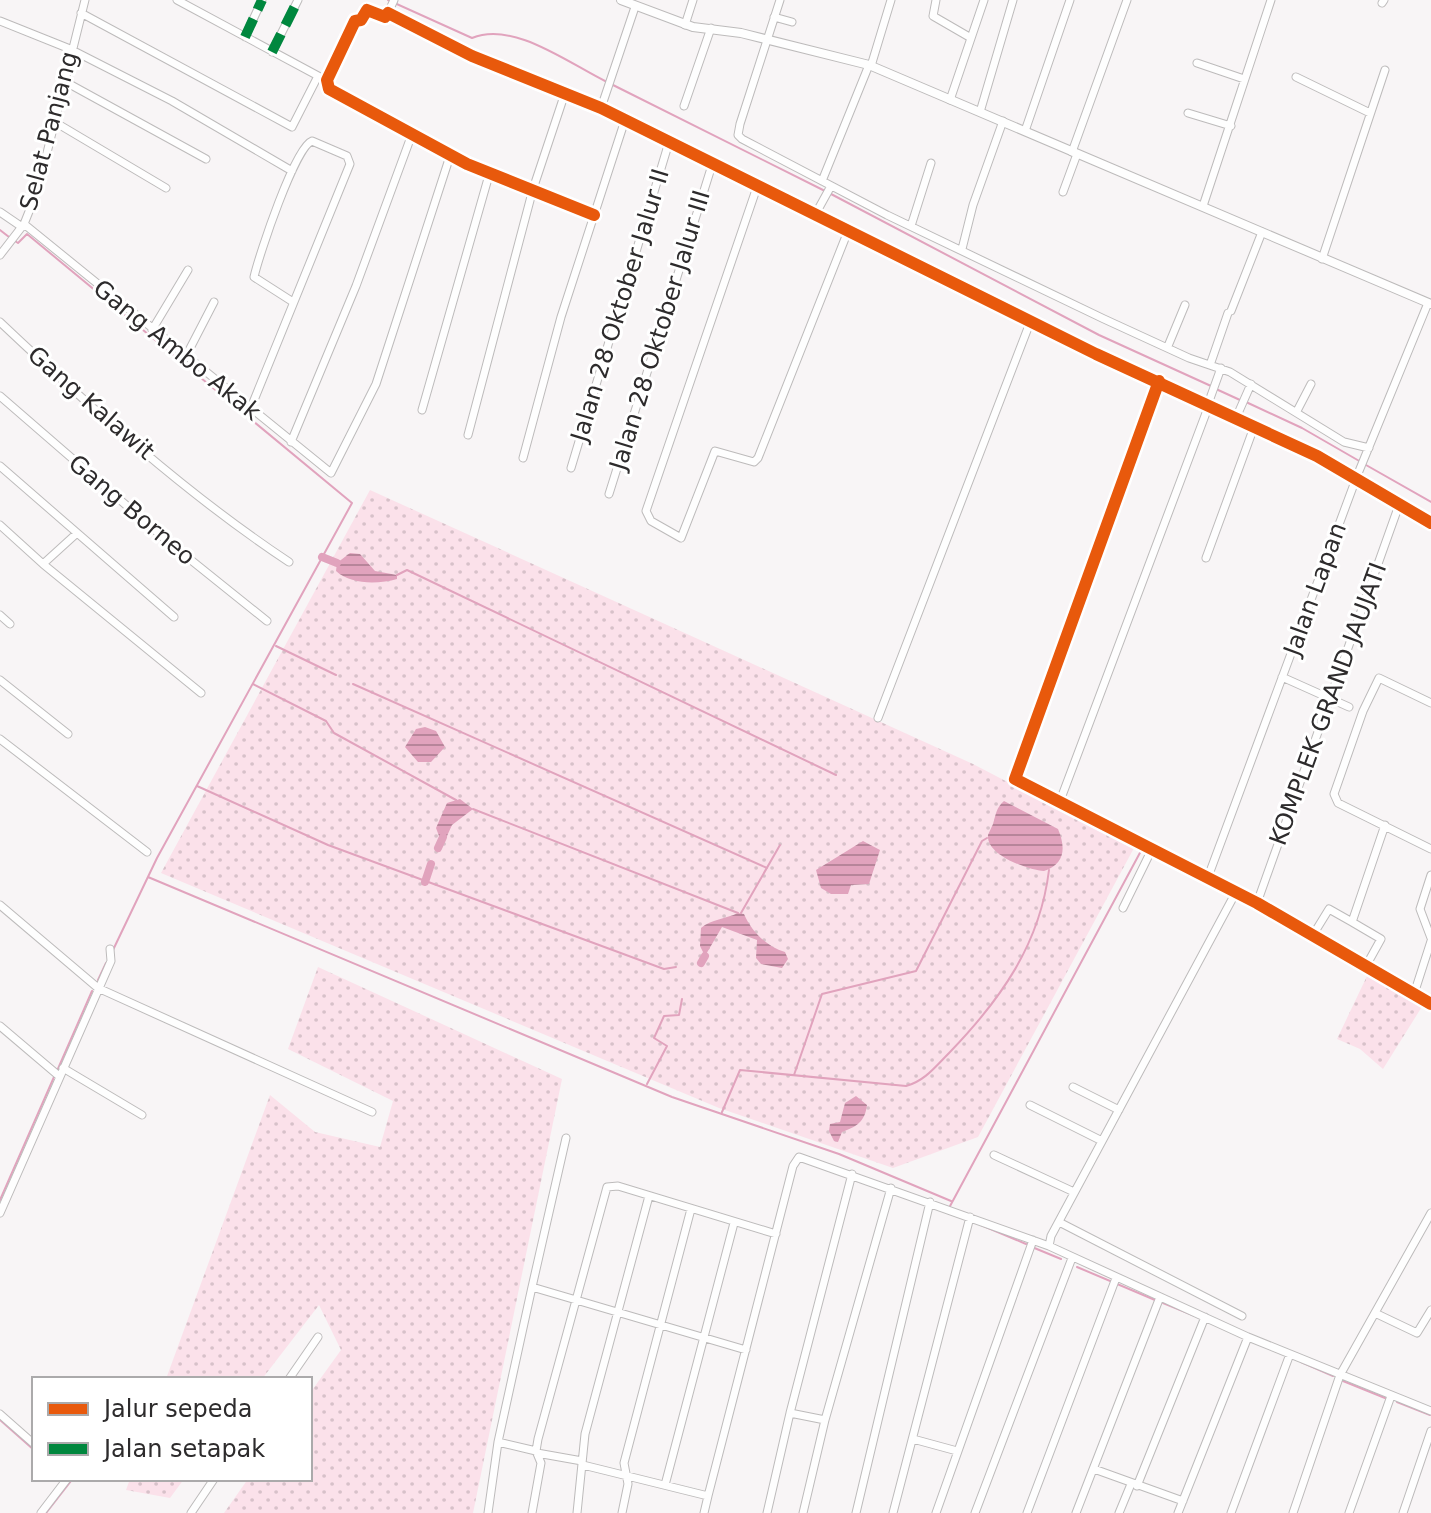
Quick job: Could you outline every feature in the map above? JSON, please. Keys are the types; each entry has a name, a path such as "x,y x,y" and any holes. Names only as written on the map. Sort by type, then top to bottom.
{"street":[{"name":"Selat Panjang","path":"0,255 23,226 42,175 62,80 85,0"},
{"path":"177,0 327,80"},
{"path":"245,37 262,0"},
{"path":"272,52 298,0"},
{"path":"621,0 685,25 711,28 870,65 1429,304"},
{"path":"685,25 693,0"},
{"path":"780,0 738,135 822,181 829,188 1210,365 1297,411 1344,442 1367,451"},
{"path":"822,181 870,65 891,0"},
{"path":"936,0 933,16 971,38"},
{"path":"950,100 984,0"},
{"path":"980,112 1013,0"},
{"path":"1025,131 1070,0"},
{"path":"1063,192 1127,0"},
{"path":"1203,206 1271,0"},
{"path":"594,215 533,189 489,175 329,89 327,80 355,21 361,20 367,10 385,17 391,7 472,56 601,108 1096,354 1317,456 1431,523"},
{"path":"601,108 635,7"},
{"path":"81,13 292,127 318,76"},
{"path":"774,17 792,22"},
{"path":"0,21 70,49 172,101 292,171"},
{"path":"684,106 711,28"},
{"path":"1197,63 1244,79"},
{"path":"1322,259 1385,70"},
{"path":"1296,77 1370,113"},
{"path":"62,80 206,159"},
{"path":"468,435 533,189 565,93"},
{"path":"1188,113 1231,126"},
{"path":"523,458 558,328 625,120"},
{"path":"53,121 166,188"},
{"path":"962,249 973,205 1003,121"},
{"path":"291,442 371,248 412,134"},
{"path":"250,410 350,159 308,141 292,171 254,277 293,302"},
{"name":"Jalan 28 Oktober Jalur II","path":"571,468 669,142"},
{"name":"Gang Ambo Akak","path":"0,212 23,226 326,471 332,472 376,384 450,156"},
{"path":"911,226 931,163"},
{"name":"Jalan 28 Oktober Jalur III","path":"609,494 712,165"},
{"path":"422,410 489,175"},
{"path":"757,187 646,511 651,521 681,538 715,451 756,461 848,231"},
{"path":"815,215 829,188"},
{"path":"1210,365 1262,232"},
{"path":"152,330 188,270"},
{"path":"185,358 214,302"},
{"name":"Jalan Lapan","path":"1208,877 1356,478 1429,304"},
{"path":"1168,346 1185,305"},
{"path":"878,718 1031,320"},
{"name":"Gang Kalawit","path":"0,322 182,484 227,521 289,562"},
{"path":"1060,801 1220,371"},
{"path":"1159,381 1014,776 1257,903 1431,1004"},
{"path":"1297,411 1311,384"},
{"path":"1236,418 1250,386"},
{"name":"Gang Borneo","path":"0,396 267,621"},
{"path":"1206,558 1254,427"},
{"path":"0,466 174,617"},
{"name":"KOMPLEK GRAND JAUJATI","path":"1257,903 1399,505"},
{"path":"0,525 201,693"},
{"path":"43,564 76,534"},
{"path":"0,615 10,624"},
{"path":"1282,677 1349,707"},
{"path":"1431,703 1379,678 1363,711 1334,794 1338,803 1431,849"},
{"path":"0,680 68,734"},
{"path":"0,739 147,852"},
{"path":"1352,922 1385,825"},
{"path":"1123,908 1152,849"},
{"path":"1414,994 1431,940 1420,909 1431,875"},
{"path":"1049,1246 1074,1192 1236,892"},
{"path":"0,905 98,988 372,1112"},
{"path":"1313,935 1329,909 1352,922 1381,939 1366,966"},
{"path":"0,1213 58,1072 112,958 110,949"},
{"path":"0,1026 58,1072 142,1115"},
{"path":"1073,1087 1119,1110"},
{"path":"1030,1105 1102,1141"},
{"path":"488,1513 498,1442 566,1138"},
{"path":"994,1155 1074,1192"},
{"path":"704,1513 797,1158 804,1156 970,1217 1032,1244 1049,1246 1248,1337 1431,1411"},
{"path":"767,1513 852,1174"},
{"path":"532,1513 541,1463 536,1452 607,1187 612,1185 776,1234"},
{"path":"803,1513 825,1420 891,1188"},
{"path":"577,1513 585,1434 649,1196"},
{"path":"856,1513 930,1202"},
{"path":"622,1513 627,1489 624,1463 691,1209"},
{"path":"1293,1513 1340,1375 1431,1213"},
{"path":"893,1513 970,1217"},
{"path":"1059,1222 1242,1316"},
{"path":"665,1485 734,1223"},
{"path":"936,1513 1032,1244"},
{"path":"975,1513 1072,1258"},
{"path":"1027,1513 1116,1278"},
{"path":"532,1287 746,1350"},
{"path":"1076,1513 1160,1297"},
{"path":"1375,1313 1417,1333 1431,1310"},
{"path":"1119,1513 1134,1485 1205,1317"},
{"path":"290,1377 318,1337"},
{"path":"1178,1513 1248,1337"},
{"path":"1231,1513 1290,1354"},
{"path":"1349,1513 1391,1396"},
{"path":"790,1413 825,1420"},
{"path":"0,1414 32,1442"},
{"path":"1403,1513 1431,1431"},
{"path":"913,1439 957,1451"},
{"path":"498,1442 708,1496"},
{"path":"1094,1469 1183,1501"},
{"path":"41,1513 65,1481"},
{"path":"191,1513 213,1481"}],"shaded area":[{"path":"370,490 973,764 1134,848 978,1137 893,1168 719,1108 161,873"},
{"path":"350,553 360,554 375,571 397,575 397,579 365,582 342,576 336,571 337,563"},
{"path":"425,727 436,731 445,747 431,762 418,762 405,747 416,729"},
{"path":"460,799 473,809 452,825 447,836 439,836 436,828 447,803"},
{"path":"1004,801 1058,829 1063,849 1060,860 1051,868 1037,870 1009,860 989,842 988,835"},
{"path":"863,841 880,850 869,884 851,885 848,894 831,894 821,888 816,870"},
{"path":"738,913 744,914 751,927 766,942 785,952 788,959 782,968 761,964 756,958 757,940 722,927 705,956 700,946 701,928"},
{"path":"318,967 562,1079 473,1513 224,1513 247,1481 312,1481 312,1390 341,1350 319,1305 264,1377 167,1377 270,1095 315,1132 380,1147 393,1101 288,1049"},
{"path":"1368,974 1423,1005 1383,1069 1360,1049 1337,1039"},
{"path":"856,1096 867,1105 864,1116 856,1126 842,1132 838,1142 834,1141 829,1131 830,1124 840,1122 845,1103"},
{"path":"129,1481 183,1481 170,1498 126,1490"}],"waterway":[{"path":"388,0 472,38 488,34 523,39 607,82"},
{"path":"613,85 825,191"},
{"path":"831,194 1099,335 1211,386"},
{"path":"0,230 9,237"},
{"path":"15,241 18,243 27,234 352,503 157,858 113,950"},
{"path":"1216,389 1240,400"},
{"path":"1246,402 1302,428 1361,462"},
{"path":"1366,465 1431,502"},
{"path":"322,557 337,563"},
{"path":"397,575 407,570 836,775"},
{"path":"276,646 336,675"},
{"path":"253,684 326,721 334,733 456,800"},
{"path":"353,684 767,868"},
{"path":"197,786 328,845 664,969 676,967"},
{"path":"473,809 738,913"},
{"path":"438,848 443,837"},
{"path":"794,1075 822,994 916,971 982,841 987,838"},
{"path":"741,913 780,845"},
{"path":"949,1208 1142,849"},
{"path":"425,882 431,864"},
{"path":"722,1112 740,1070 906,1086 925,1077 986,1012 1015,969 1037,922 1049,870"},
{"path":"148,877 672,1097 839,1154 951,1201"},
{"path":"701,963 705,956"},
{"path":"98,980 106,963"},
{"path":"57,1071 92,991"},
{"path":"647,1084 667,1046 654,1038 664,1016 679,1015 682,999"},
{"path":"0,1200 54,1077"},
{"path":"981,1225 1026,1244"},
{"path":"1032,1247 1061,1259"},
{"path":"1077,1267 1155,1300"},
{"path":"1163,1303 1195,1316"},
{"path":"1301,1362 1333,1376"},
{"path":"1343,1381 1385,1398"},
{"path":"1397,1402 1430,1415"},
{"path":"0,1420 32,1448"},
{"path":"46,1513 71,1481"}],"marked path":[{"path":"245,37 262,0"},
{"path":"272,52 298,0"}],"cycle path":[{"path":"594,215 467,164 329,89 327,80 355,21 361,20 367,10 385,17 388,13 472,56 601,108 1096,354 1317,456 1431,523"},
{"path":"1159,381 1015,779 1257,903 1431,1004"}]}
